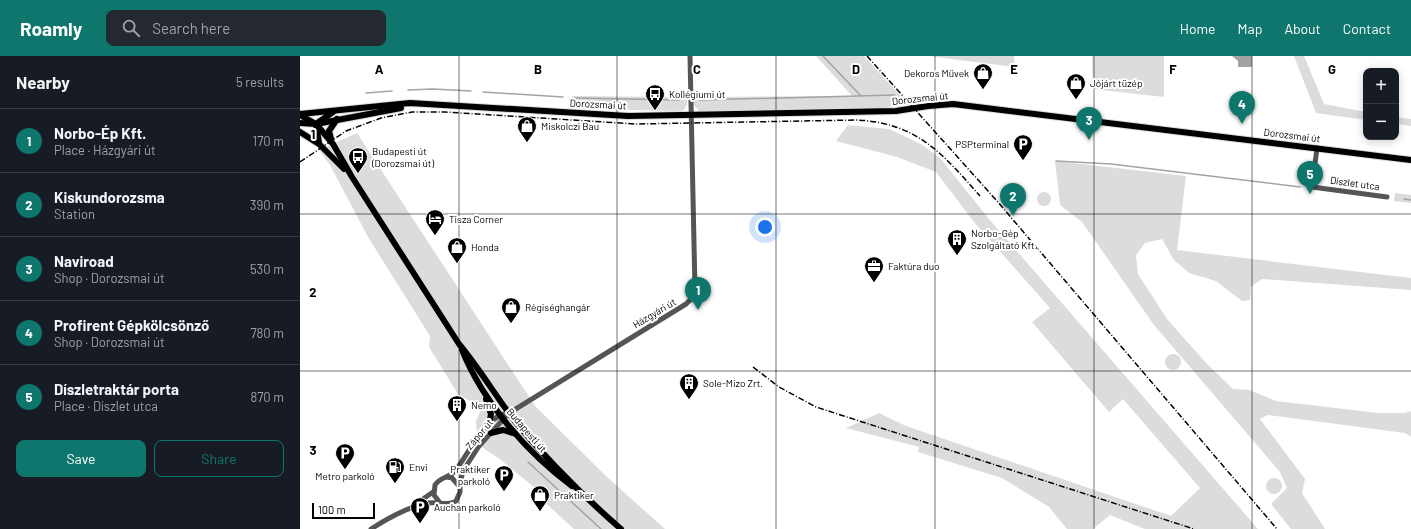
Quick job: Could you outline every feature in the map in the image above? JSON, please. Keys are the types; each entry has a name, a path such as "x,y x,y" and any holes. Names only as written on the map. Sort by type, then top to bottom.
{"main road":[{"name":"Dorozsmai út","path":"300,115 338,109 410,103 628,116 896,111 953,104 1411,160"},
{"name":"Dorozsmai út","path":"300,123 316,124 370,112 428,103"},
{"path":"319,143 316,124 338,109"},
{"name":"Budapesti út","path":"300,115 316,124 333,144 352,177 459,344 474,362 524,433 584,495 621,529"},
{"path":"333,144 329,131 337,120"},
{"name":"Budapesti út","path":"300,132 319,143 352,177"},
{"name":"Budapesti út","path":"459,344 468,365 482,388 516,435 554,473 584,495"},
{"path":"482,388 490,408 489,425"},
{"path":"491,433 503,430 516,435"}],"street":[{"path":"690,56 691,115"},
{"name":"Házgyári út","path":"509,413 686,304 692,298 695,290 691,115"},
{"name":"Díszlet utca","path":"1317,148 1312,187 1387,197"},
{"name":"Zápor út","path":"371,529 408,509 433,492 437,481 454,473 468,450 489,425 509,413"},
{"name":"Zápor út","path":"408,509 428,503 448,504 456,501 459,497 463,471 502,417"},
{"path":"446,477 452,478 460,487"},
{"path":"433,492 436,500 440,503"}],"shaded area":[{"path":"816,56 864,56 909,105 876,108 699,111 693,104 693,98 701,97 852,96"},
{"path":"928,56 1014,56 1015,67"},
{"path":"1092,56 1164,56 1164,97 1093,89"},
{"path":"1232,56 1252,56 1252,67 1238,67 1238,61"},
{"path":"1294,56 1304,56 1324,104 1363,111 1363,120 1316,113"},
{"path":"572,96 677,97 687,98 687,104 684,110 680,111 587,109 577,108 574,105"},
{"path":"1399,117 1411,119 1411,126 1399,124"},
{"path":"848,125 889,129 921,144 941,159 989,219 1258,529 1145,529 1110,515 1093,529 1067,529 1049,507 1002,478 918,452 919,447 846,428 879,413 906,426 1171,516 1200,488 1123,399 1109,412 1032,322 1050,308 974,222 936,172 897,157 836,141"},
{"path":"357,133 535,406 606,476 665,529 574,529 537,495 535,488 501,460 473,441 477,435 476,421 480,412 480,407 458,394 429,347 430,336 368,237 330,165 319,150"},
{"path":"1055,161 1186,176 1177,250 1411,278 1411,290 1262,279 1251,287 1250,300 1242,301 1216,281 1189,273 1174,260 1162,239 1145,243 1136,255 1138,274 1167,319 1206,363 1233,389 1249,390 1276,401 1378,413 1405,413 1411,411 1411,437 1405,433 1268,415 1260,419 1305,479 1302,493 1325,529 1291,529 1271,504 1287,488 1280,472 1154,325 1082,222 1060,205"},
{"path":"1041,192 1047,192 1051,196 1051,202 1047,206 1041,206 1037,202 1037,196"},
{"path":"1395,193 1411,195 1411,203 1394,201"},
{"path":"1173,354 1180,359 1181,362 1176,369 1173,370 1166,365 1165,362 1170,355"},
{"path":"1274,478 1281,483 1282,486 1277,493 1274,494 1267,489 1266,486 1271,479"}],"waterway":[{"path":"823,56 861,96"},
{"path":"408,90 433,89 471,91"},
{"path":"366,93 392,91"},
{"path":"483,92 563,97"},
{"path":"700,100 895,95"},
{"path":"575,98 679,100"},
{"path":"1056,161 1111,164 1300,187"},
{"path":"1404,199 1411,200"},
{"path":"528,462 601,529"}],"railway":[{"path":"867,56 997,201 1277,529"},
{"path":"300,162 346,131 381,118 412,112 445,112 636,124 857,120 878,122 896,127 927,143 953,166 980,196"},
{"path":"753,367 779,387 816,407 1194,529"}],"place":[{"name":"Dekoros Művek","path":"983,90"},
{"name":"Jójárt tüzép","path":"1076,100"},
{"name":"Kollégiumi út","path":"655,111"},
{"name":"Profirent Gépkölcsönző","path":"1242,124"},
{"name":"Naviroad","path":"1089,140"},
{"name":"Miskolczi Bau","path":"527,143"},
{"name":"PSPterminal","path":"1023,161"},
{"name":"Budapesti út (Dorozsmai út)","path":"358,174"},
{"name":"Díszletraktár porta","path":"1310,194"},
{"name":"Kiskundorozsma","path":"1013,216"},
{"name":"Tisza Corner","path":"435,236"},
{"name":"Norbo-Gép Szolgáltató Kft.","path":"957,256"},
{"name":"Honda","path":"457,264"},
{"name":"Faktúra duo","path":"874,283"},
{"name":"Norbo-Ép Kft.","path":"698,310"},
{"name":"Régiséghangár","path":"511,324"},
{"name":"Sole-Mizo Zrt.","path":"689,400"},
{"name":"Nemo","path":"457,422"},
{"name":"Metro parkoló","path":"345,470"},
{"name":"Envi","path":"395,484"},
{"name":"Praktiker parkoló","path":"504,492"},
{"name":"Praktiker","path":"540,512"},
{"name":"Auchan parkoló","path":"420,524"}]}
